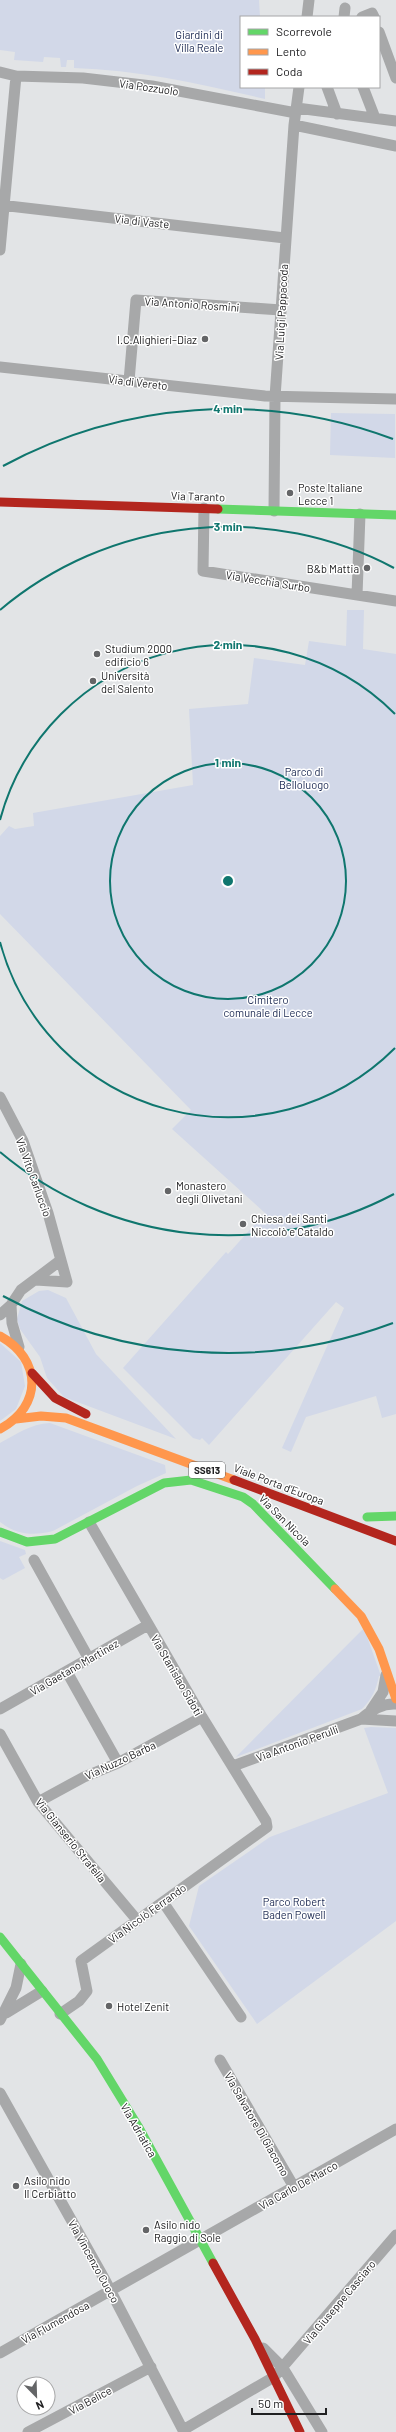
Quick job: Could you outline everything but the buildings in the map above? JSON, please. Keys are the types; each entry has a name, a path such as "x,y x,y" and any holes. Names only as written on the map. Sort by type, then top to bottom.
{"main road":[{"name":"Via Taranto","path":"0,502 396,515"},
{"name":"Viale Porta d'Europa","path":"0,1336 19,1348 26,1357 32,1373 42,1387 55,1399 99,1419"},
{"name":"Viale Porta d'Europa","path":"0,1429 16,1419 26,1407 32,1391 32,1373"},
{"name":"Viale Porta d'Europa","path":"16,1419 33,1415 49,1414 66,1418 396,1541"},
{"name":"Viale Porta d'Europa","path":"222,1465 277,1486"},
{"name":"Via San Nicola","path":"0,1532 26,1543 40,1543 55,1539 154,1486 178,1480 191,1480 243,1497 253,1504 361,1616 374,1637 396,1699"},
{"path":"389,1525 364,1516 396,1516"},
{"name":"Via Adriatica","path":"0,1937 96,2059 138,2126 255,2339 300,2432"}],"street":[{"path":"307,16 309,0"},
{"path":"364,16 372,13 374,16"},
{"path":"380,37 382,47 396,78"},
{"name":"Via Pozzuolo","path":"0,72 16,76 83,78 152,86 296,111 396,121"},
{"path":"0,250 16,76"},
{"name":"Via Luigi Pappacoda","path":"274,511 275,397 285,238 294,125 299,88"},
{"path":"327,88 337,114"},
{"path":"363,88 375,118"},
{"path":"294,125 396,146"},
{"name":"Via di Vaste","path":"3,206 285,238"},
{"name":"Via Antonio Rosmini","path":"128,381 136,300 281,310"},
{"name":"Via di Vereto","path":"0,367 275,397 396,399"},
{"name":"Via Vecchia Surbo","path":"204,508 203,571 396,600"},
{"path":"357,595 360,514"},
{"name":"Via Vito Carluccio","path":"0,1097 23,1141 67,1282 36,1280"},
{"path":"0,1316 11,1305 21,1290 61,1260"},
{"path":"11,1305 12,1323 19,1348"},
{"name":"Via Stanislao Sidoti","path":"89,1522 202,1717 266,1821 267,1827"},
{"path":"34,1560 89,1659"},
{"name":"Via Gaetano Martinez","path":"0,1709 148,1625"},
{"path":"67,1672 118,1763"},
{"name":"Via Antonio Perulli","path":"361,1719 371,1710 383,1692 387,1675"},
{"name":"Via Antonio Perulli","path":"371,1710 389,1704 396,1705"},
{"name":"Via Antonio Perulli","path":"381,1719 396,1705"},
{"name":"Via Nuzzo Barba","path":"38,1802 84,1777 118,1763 202,1717"},
{"name":"Via Antonio Perulli","path":"233,1766 361,1719 396,1721"},
{"name":"Via Gianserio Strafella","path":"0,1734 38,1802 137,1920"},
{"name":"Via Nicolò Ferrando","path":"60,2014 79,2001 87,1991 81,1961 267,1827"},
{"path":"163,1902 241,2017"},
{"path":"3,2017 16,1988 21,1964"},
{"path":"3,2017 42,1991"},
{"name":"Via Salvatore Di Giacomo","path":"220,2060 294,2187"},
{"name":"Via Vincenzo Cuoco","path":"0,2093 110,2291 184,2431"},
{"name":"Via Carlo De Marco","path":"110,2291 199,2239 396,2129"},
{"name":"Via Giuseppe Casciaro","path":"184,2431 274,2377 396,2235"},
{"name":"Via Flumendosa","path":"0,2353 110,2291"},
{"name":"Via Adriatica","path":"255,2339 282,2368 322,2432"},
{"name":"Via Belice","path":"28,2432 151,2367"}],"green space":[{"name":"Giardini di Villa Reale","path":"0,0 259,0 260,16 240,16 240,88 265,88 265,99 194,83 146,75 98,69 74,68 74,60 67,60 66,67 61,67 60,58 44,57 43,62 14,60 15,52 0,50"},
{"path":"331,413 395,414 395,458 330,455"},
{"name":"Cimitero comunale di Lecce","path":"347,610 364,610 363,649 396,654 396,1414 382,1418 376,1396 306,1417 291,1452 282,1448 344,1308 336,1302 209,1445 202,1438 200,1440 193,1438 123,1368 226,1252 228,1254 265,1213 172,1129 191,1110 0,914 0,836 9,826 15,829 34,826 33,813 193,785 189,709 248,704 254,658 305,665 309,641 346,646"},
{"path":"48,1290 66,1298 96,1354 176,1439 64,1397 47,1378 40,1357 20,1329 17,1319 22,1301 39,1291"},
{"path":"0,1343 21,1362 25,1386 16,1409 0,1421"},
{"path":"50,1423 165,1465 166,1473 137,1486 53,1531 32,1534 13,1530 0,1522 0,1443 30,1427"},
{"path":"0,1541 25,1550 26,1554 19,1557 25,1568 3,1580 0,1578"},
{"path":"364,1628 381,1676 379,1676 371,1698 362,1709 236,1757"},
{"name":"Parco Robert Baden Powell","path":"364,1728 396,1728 396,1921 257,2024 189,1926 199,1886 270,1837 388,1793"}],"traffic: fast":[{"path":"218,509 396,515"},
{"path":"0,1532 27,1542 55,1539 164,1483 191,1480 243,1497 253,1504 335,1589"},
{"path":"367,1517 396,1516"},
{"path":"0,1937 97,2059 138,2126 213,2263"}],"traffic: slow":[{"path":"0,1336 14,1346 24,1357 30,1369 32,1382 30,1396 24,1408 14,1419 0,1429"},
{"path":"16,1419 41,1416 66,1418 234,1480"},
{"path":"335,1589 361,1616 379,1649 396,1699"}],"traffic: jam":[{"path":"0,502 218,509"},
{"path":"32,1373 55,1398 86,1414"},
{"path":"234,1480 396,1541"},
{"path":"213,2263 255,2339 300,2432"}],"place":[{"name":"I.C.Alighieri–Diaz","path":"205,339"},
{"name":"Poste Italiane Lecce 1","path":"290,493"},
{"name":"B&b Mattia","path":"367,568"},
{"name":"Studium 2000 edificio 6","path":"97,654"},
{"name":"Università del Salento","path":"93,681"},
{"name":"Monastero degli Olivetani","path":"168,1191"},
{"name":"Chiesa dei Santi Niccolò e Cataldo","path":"243,1224"},
{"name":"Hotel Zenit","path":"109,2006"},
{"name":"Asilo nido Il Cerbiatto","path":"16,2186"},
{"name":"Asilo nido Raggio di Sole","path":"146,2230"}],"park label":[{"name":"Parco di Belloluogo","path":"304,777"}]}
